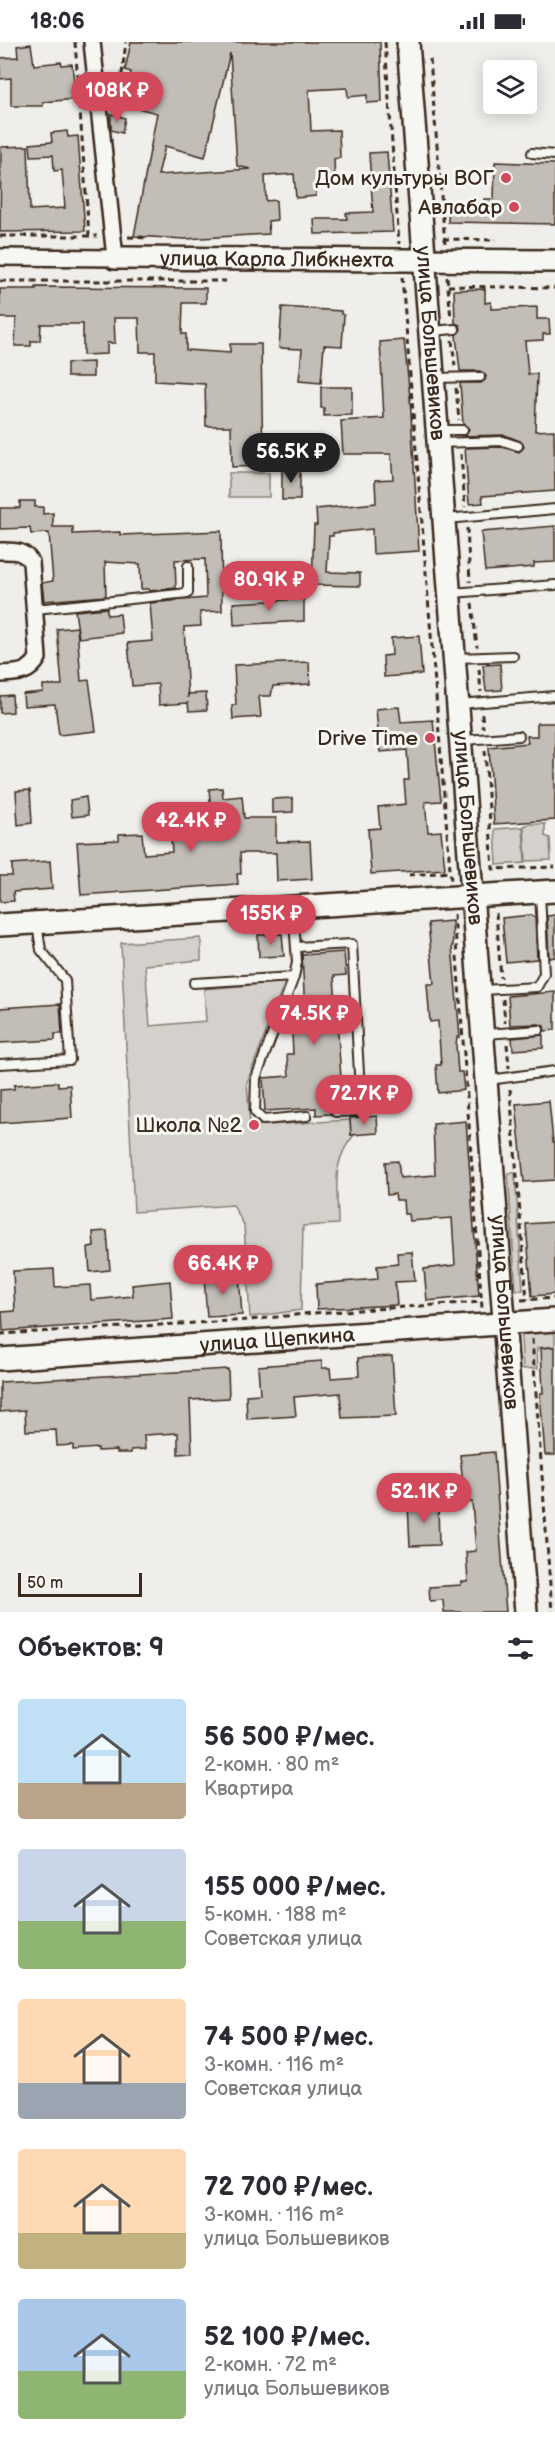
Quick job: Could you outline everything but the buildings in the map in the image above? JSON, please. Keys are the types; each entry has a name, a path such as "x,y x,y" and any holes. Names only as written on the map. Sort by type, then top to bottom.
{"main road":[{"name":"улица Большевиков","path":"408,42 460,741 486,1035 506,1301 526,1612"},
{"name":"улица Карла Либкнехта","path":"115,258 555,261"},
{"path":"0,925 548,892"},
{"name":"улица Щепкина","path":"0,1359 555,1320"}],"street":[{"path":"92,42 115,258"},
{"name":"улица Карла Либкнехта","path":"0,257 115,258"},
{"path":"0,551 16,551 26,554 31,562 38,658 32,669 0,674"}],"lane":[{"path":"532,153 555,155"},
{"path":"429,331 453,329"},
{"path":"433,378 480,377"},
{"path":"437,437 461,430"},
{"path":"437,437 460,442 503,441 518,446"},
{"path":"443,519 555,509"},
{"path":"36,609 188,593 188,566"},
{"path":"449,594 555,585"},
{"path":"454,658 513,656"},
{"path":"458,705 555,696"},
{"path":"460,741 519,736"},
{"path":"482,990 537,987 544,974 548,892"},
{"path":"293,907 297,962 294,977 256,1078 255,1112 263,1120 307,1116"},
{"path":"0,1064 70,1060 65,980 41,950 37,922"},
{"path":"296,947 352,944 361,1111 336,1112"},
{"path":"194,982 294,977"},
{"path":"486,1035 538,1030"},
{"path":"489,1080 555,1071"}],"path":[{"path":"75,42 90,236"},
{"path":"118,105 126,42"},
{"path":"385,42 400,260 413,389 484,1325"},
{"path":"429,52 461,430"},
{"path":"0,281 226,281"},
{"path":"448,285 555,288"},
{"path":"460,442 482,702 493,869 555,867"},
{"path":"506,1301 555,1298"},
{"path":"0,1334 249,1320 313,1313 482,1302"},
{"path":"530,1322 552,1612"}],"shaded area":[{"path":"229,473 269,473 269,497 229,497"},
{"path":"545,824 545,836 550,838 551,860 526,861 524,826"},
{"path":"523,827 525,863 497,865 495,829"},
{"name":"Школа №2","path":"201,938 201,960 145,965 150,1026 206,1021 204,989 285,982 247,1082 250,1126 350,1120 351,1135 354,1135 346,1145 338,1166 338,1224 303,1226 301,1310 250,1317 244,1225 233,1205 134,1212 121,943"},
{"path":"508,1173 515,1173 523,1290 516,1290"},
{"path":"552,1330 555,1334 555,1346 537,1348 538,1368 523,1369 521,1338 524,1333"}],"place":[{"name":"Дом культуры ВОГ","path":"506,178"},
{"name":"Авлабар","path":"514,207"},
{"name":"Drive Time","path":"430,738"},
{"name":"Школа №2","path":"254,1125"}]}
